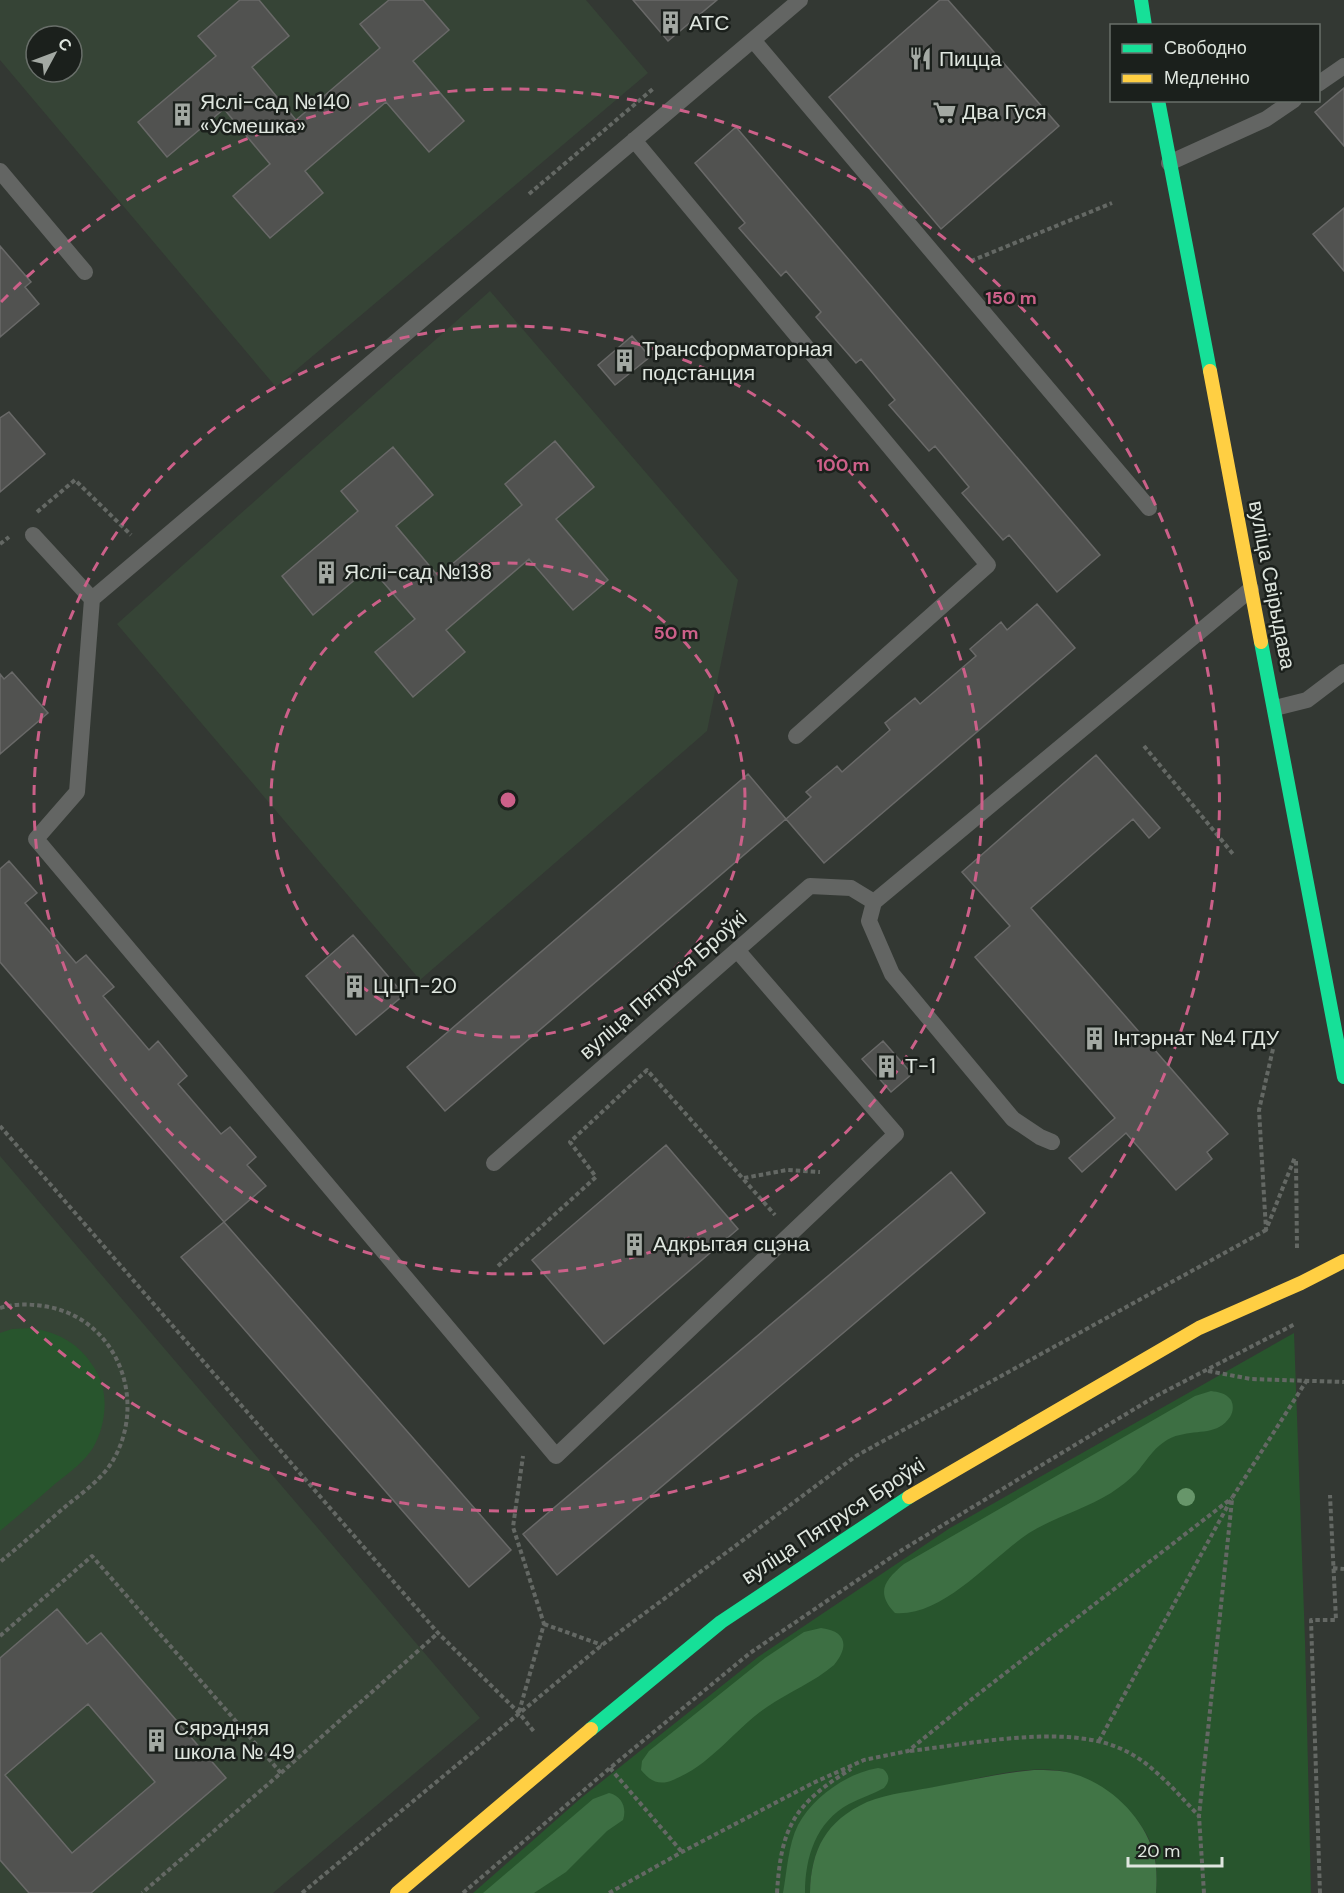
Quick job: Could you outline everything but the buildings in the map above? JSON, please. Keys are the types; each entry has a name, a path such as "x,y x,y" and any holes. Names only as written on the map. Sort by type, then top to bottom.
{"street":[{"path":"1141,0 1145,24"},
{"name":"вуліца Свірыдава","path":"1158,102 1344,1077"},
{"name":"вуліца Пятруся Броўкі","path":"397,1893 556,1756 721,1622 892,1507 1199,1328 1301,1283 1344,1261"}],"lane":[{"path":"736,950 896,1134 556,1456 36,839 76,792 92,598 800,0"},
{"path":"753,40 1149,508"},
{"path":"1320,83 1344,66"},
{"path":"1169,163 1266,119 1291,102"},
{"path":"634,140 988,565 796,736"},
{"path":"0,171 85,272"},
{"path":"33,535 92,598"},
{"path":"1052,1142 1013,1119 892,974 869,921 874,902 1251,589"},
{"path":"1275,708 1308,700 1344,672"},
{"name":"вуліца Пятруся Броўкі","path":"494,1163 810,886 851,888 874,902"}],"path":[{"path":"528,195 609,125"},
{"path":"964,264 1112,203"},
{"path":"33,516 75,480 132,537"},
{"path":"0,544 17,530"},
{"path":"1144,746 1233,854"},
{"path":"1266,1230 1259,1110 1273,1049"},
{"path":"498,1266 596,1177 570,1142 647,1070 779,1219"},
{"path":"0,1126 438,1633 519,1713 537,1735"},
{"path":"302,1893 602,1645 856,1456 1266,1230 1295,1157 1298,1258"},
{"path":"744,1178 787,1170 854,1173"},
{"path":"0,1308 34,1304 60,1309 84,1321 104,1339 118,1361 127,1386 129,1413 123,1439 111,1463 95,1482 0,1562"},
{"path":"463,1893 750,1653 902,1550 1156,1396 1303,1319"},
{"path":"1207,1371 1251,1379 1344,1382"},
{"path":"1099,1741 1232,1498 1307,1380"},
{"path":"519,1713 544,1624 513,1527 526,1442 537,1434"},
{"path":"1320,1893 1311,1620 1336,1620 1330,1495"},
{"path":"908,1751 1232,1498"},
{"path":"1204,1893 1199,1816 1232,1498"},
{"path":"0,1636 93,1556 281,1773"},
{"path":"1333,1568 1344,1569"},
{"path":"544,1624 602,1645"},
{"path":"142,1893 438,1633"},
{"path":"609,1893 682,1851 813,1783 864,1760 908,1751 1046,1737 1099,1741 1138,1758 1159,1775 1199,1816"},
{"path":"777,1893 778,1865 784,1837 795,1816 809,1799 829,1782 864,1760"},
{"path":"610,1768 682,1851"}],"shaded area":[{"path":"0,0 586,0 648,73 276,387 0,60"},
{"path":"490,291 738,580 707,731 420,980 117,624"},
{"path":"0,1156 480,1718 273,1893 0,1893"},
{"path":"32,1328 52,1333 68,1341 89,1360 103,1388 103,1419 93,1448 85,1458 0,1531 0,1333 12,1329"},
{"path":"1294,1333 1311,1893 1156,1893 1154,1852 1148,1837 1128,1810 1100,1787 1085,1779 1054,1770 1026,1770 886,1797 847,1814 829,1831 819,1847 813,1864 810,1893 473,1893 581,1798 758,1657 950,1528"},
{"path":"1211,1391 1222,1393 1233,1404 1230,1417 1220,1427 1178,1435 1167,1440 1156,1449 1133,1476 1114,1491 1029,1533 965,1584 931,1606 913,1612 895,1613 889,1606 885,1599 885,1587 892,1575 904,1564 1195,1396"},
{"path":"821,1628 836,1633 843,1641 842,1652 834,1665 767,1707 711,1757 686,1774 668,1782 659,1782 651,1780 641,1770 642,1761 649,1751 765,1658 804,1632"},
{"path":"878,1768 883,1769 888,1776 884,1788 849,1804 828,1820 821,1831 810,1854 805,1893 783,1893 792,1841 804,1815 822,1796 843,1781"},
{"path":"1034,1770 1062,1771 1085,1778 1098,1784 1122,1802 1141,1825 1153,1851 1156,1893 810,1893 814,1863 824,1838 841,1818 867,1802 893,1794"},
{"path":"609,1793 622,1803 623,1820 607,1831 566,1872 534,1893 483,1893 593,1799"}],"traffic: fast":[{"path":"1141,0 1145,24"},
{"path":"1158,102 1210,371"},
{"path":"1261,642 1344,1077"},
{"path":"591,1729 721,1622 909,1497"}],"traffic: slow":[{"path":"1210,371 1261,642"},
{"path":"909,1497 1199,1328 1301,1283 1344,1261"},
{"path":"397,1893 591,1729"}],"place":[{"name":"АТС","path":"671,23"},
{"name":"Пицца","path":"921,59"},
{"name":"Два Гуся","path":"944,112"},
{"name":"Яслі-сад №140 «Усмешка»","path":"182,114"},
{"name":"Трансформаторная подстанция","path":"624,361"},
{"name":"Яслі-сад №138","path":"326,572"},
{"name":"ЦЦП-20","path":"355,986"},
{"name":"Інтэрнат №4 ГДУ","path":"1095,1038"},
{"name":"Т-1","path":"887,1066"},
{"name":"Адкрытая сцэна","path":"635,1244"},
{"name":"Сярэдняя школа № 49","path":"156,1740"}]}
